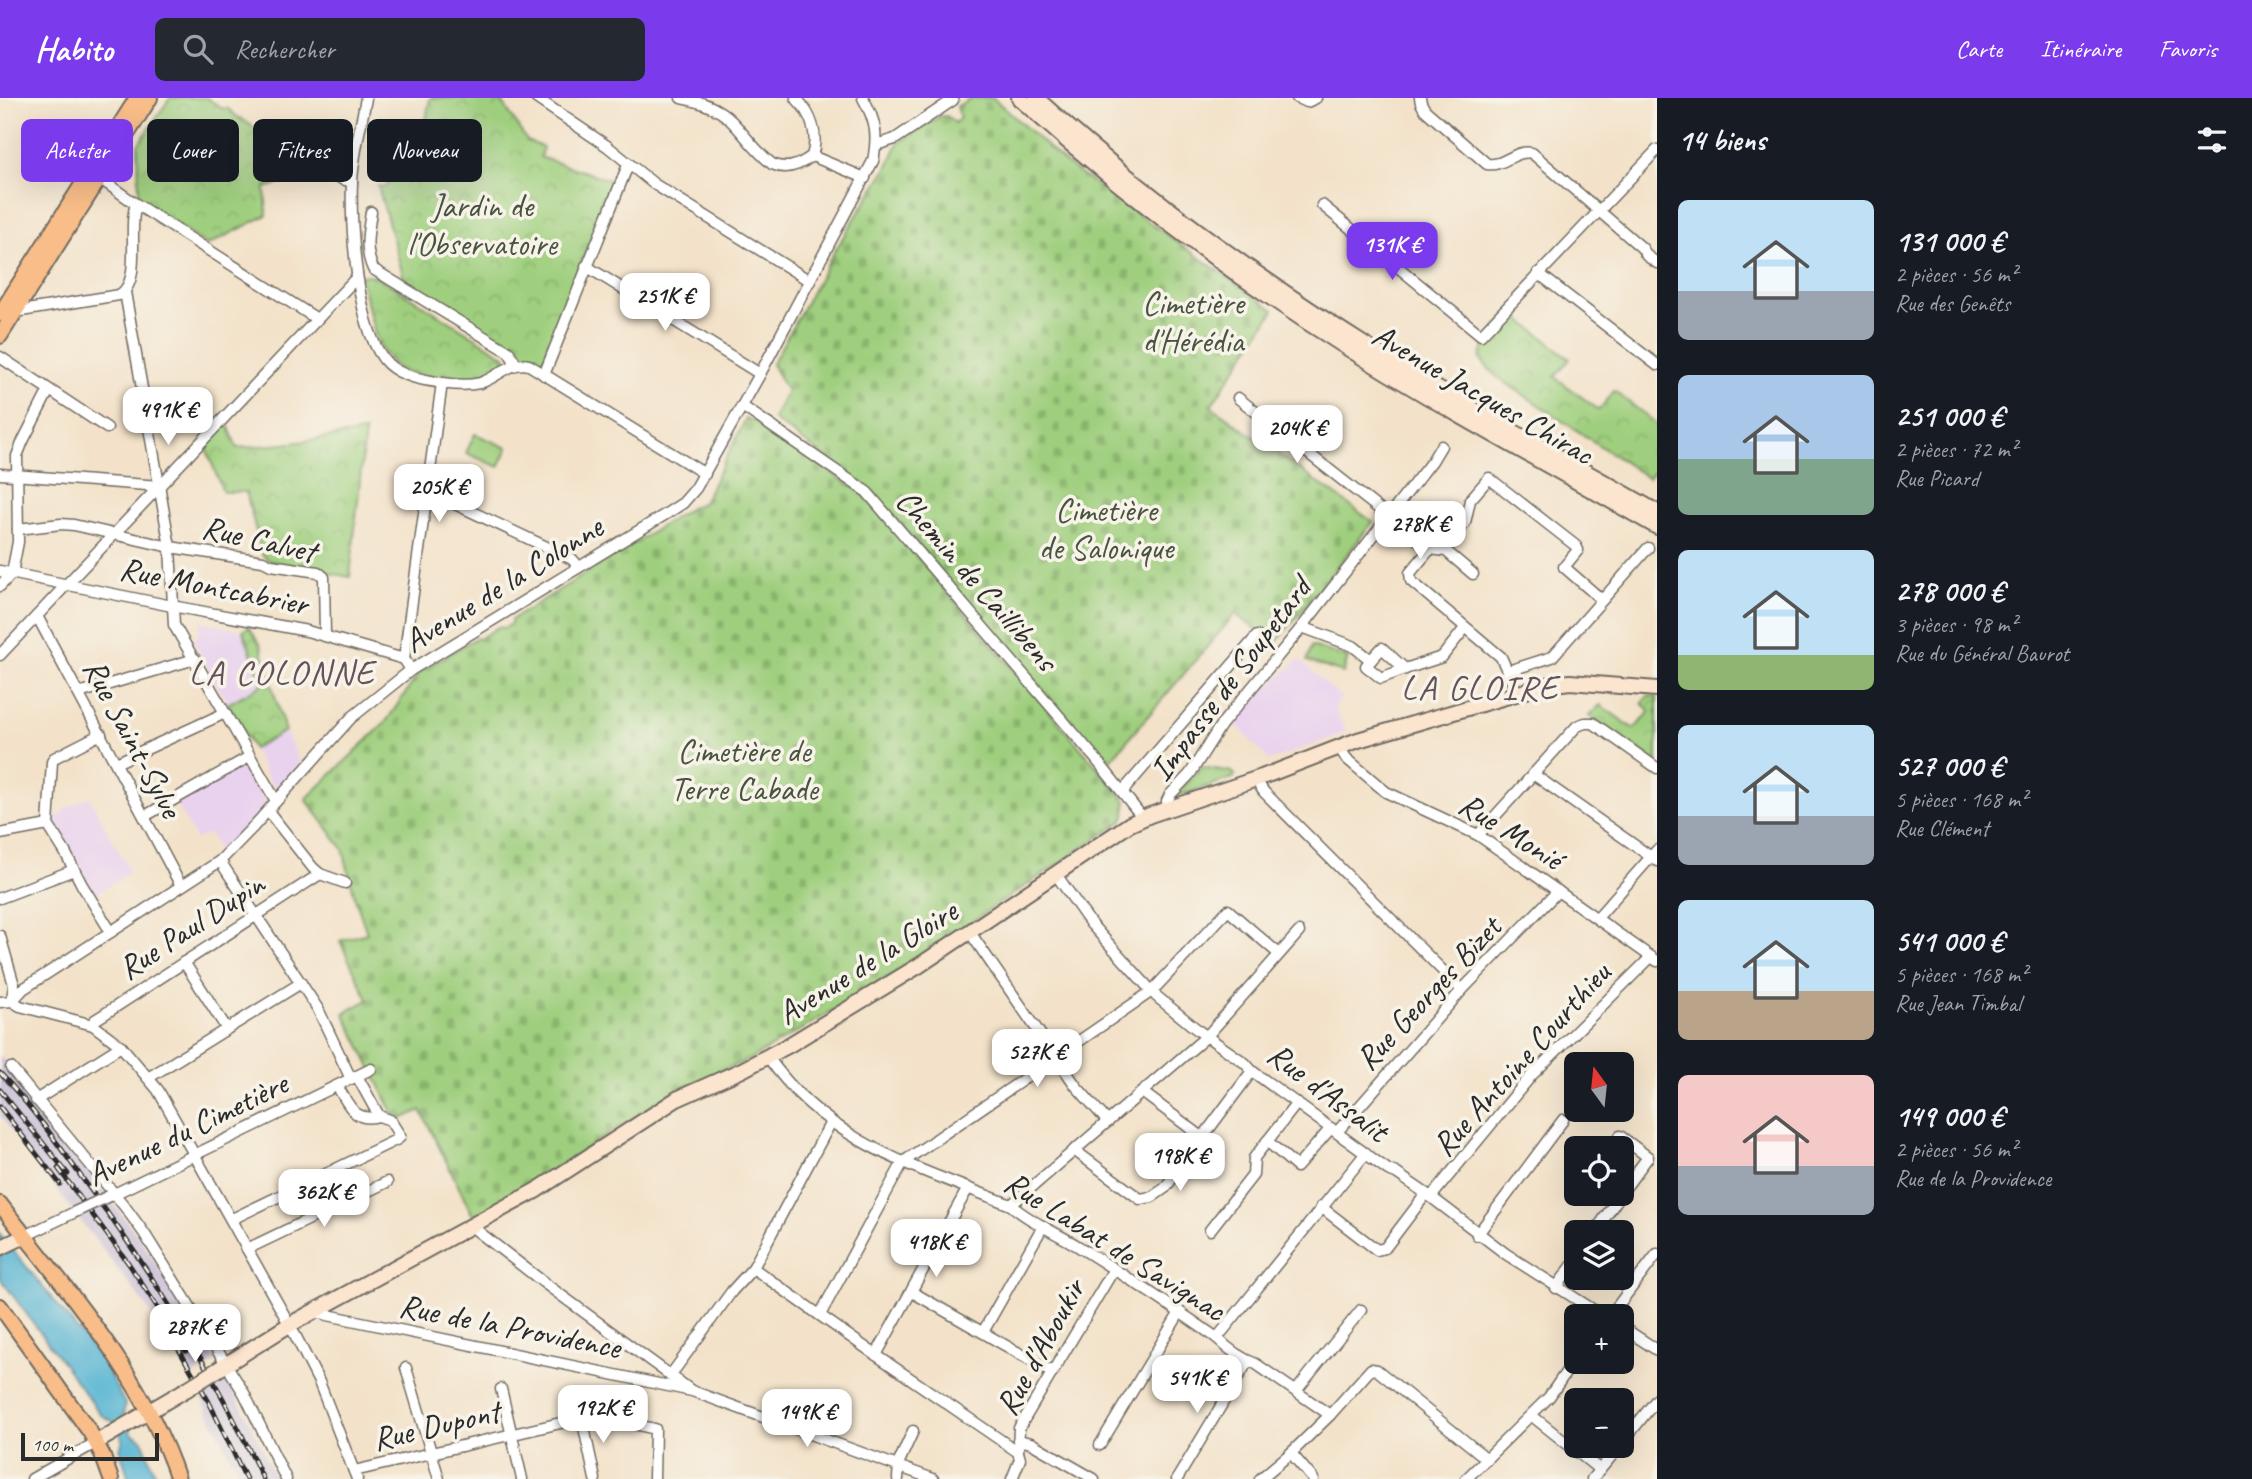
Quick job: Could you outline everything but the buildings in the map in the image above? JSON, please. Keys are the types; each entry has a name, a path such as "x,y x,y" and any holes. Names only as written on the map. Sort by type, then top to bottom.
{"main road":[{"path":"0,314 137,98"},
{"path":"133,125 150,98"},
{"path":"0,336 8,301 96,182"},
{"path":"0,1204 20,1238 114,1352 170,1453 178,1479"},
{"path":"0,1306 97,1442 111,1479"}],"street":[{"path":"353,176 366,98"},
{"path":"536,98 702,215 810,281"},
{"path":"681,98 722,111 772,164 780,168 804,162 812,156 815,146 811,119 796,98"},
{"path":"863,98 875,125 876,145 895,139 953,100"},
{"name":"Avenue Jacques Chirac","path":"1019,98 1145,205 1211,256 1291,312 1410,386 1657,527"},
{"name":"Avenue Jacques Chirac","path":"1036,98 1172,212 1287,294 1374,350 1657,512"},
{"path":"1297,98 1307,102 1317,98"},
{"path":"1420,98 1425,110 1486,164 1500,163 1524,152 1532,153 1642,247 1657,263"},
{"name":"Avenue de la Colonne","path":"12,1001 23,989 220,861 351,718 411,670 683,502 705,474 743,406 873,161 876,145"},
{"path":"1322,205 1482,335 1657,149"},
{"path":"812,156 864,178"},
{"path":"544,375 628,165"},
{"path":"104,182 136,205 317,319"},
{"path":"352,182 357,277 368,325 382,357 388,364 402,373 442,383 469,385 496,377 516,364 528,365 705,474"},
{"path":"136,205 132,217 132,276 125,292 170,547 174,625 276,801"},
{"path":"371,212 366,243 373,269 509,352 516,364"},
{"path":"586,266 760,374"},
{"path":"1538,273 1657,365"},
{"path":"0,655 357,277"},
{"path":"8,301 119,295 125,292"},
{"path":"0,357 107,428"},
{"path":"411,670 404,659 442,383"},
{"path":"0,586 12,573 18,529 17,456 49,390"},
{"path":"1238,398 1430,550"},
{"name":"Chemin de Caillibens","path":"743,406 867,492 1123,791 1143,818"},
{"name":"Impasse de Soupetard","path":"1169,809 1167,801 1170,795 1189,774 1221,725 1303,627 1441,446"},
{"path":"0,474 160,486"},
{"path":"1442,549 1465,523 1469,500 1489,478 1563,535 1578,550 1564,567 1602,600"},
{"path":"427,493 572,559 579,568"},
{"path":"18,529 61,524 170,547"},
{"name":"Rue Calvet","path":"170,547 263,561 271,565 321,574 324,577 325,635"},
{"path":"1508,671 1552,657 1648,548"},
{"path":"1473,574 1442,549 1430,550 1410,572 1409,577 1497,653 1517,693"},
{"name":"Rue Montcabrier","path":"0,571 325,635 404,659"},
{"name":"Rue Saint-Sylve","path":"37,616 181,886"},
{"path":"1303,627 1353,646 1370,660"},
{"path":"1405,669 1381,648 1366,666 1381,678 1442,657 1465,628"},
{"path":"1123,791 1257,636"},
{"path":"79,692 195,659"},
{"name":"Avenue de la Gloire","path":"97,1442 289,1325 537,1190 677,1099 768,1057 920,965 1120,830 1143,818 1372,736 1546,685 1562,682 1657,688"},
{"path":"116,763 225,713"},
{"path":"1478,835 1577,726 1585,723 1592,723 1657,768"},
{"path":"101,734 54,758 48,825 111,932"},
{"name":"Rue Monié","path":"1339,747 1346,758 1386,792 1478,835 1654,959"},
{"path":"145,816 249,757"},
{"path":"1533,774 1655,856 1597,918"},
{"path":"1255,779 1264,792 1462,990"},
{"path":"268,811 313,868 320,874 345,883"},
{"path":"0,834 48,825"},
{"path":"220,861 301,983 354,1078 379,1116 390,1120 400,1136 232,1219"},
{"path":"0,898 74,870"},
{"name":"Rue d'Assalit","path":"1055,873 1091,924 1156,996 1252,1071 1477,1234 1583,1304"},
{"name":"Rue Paul Dupin","path":"93,1024 320,874"},
{"name":"Rue Georges Bizet","path":"1267,1141 1297,1167 1558,891"},
{"path":"820,1315 903,1162 1152,990 1228,910 1279,954"},
{"path":"969,931 1076,1086 1108,1122"},
{"path":"1011,1205 1207,1036 1299,932"},
{"path":"0,936 14,985 12,1001"},
{"name":"Rue Antoine Courthieu","path":"1321,1207 1377,1250 1385,1248 1531,1076 1654,959"},
{"path":"184,962 227,1029"},
{"path":"148,1078 301,983"},
{"path":"0,1002 12,1001 20,1006 93,1024 121,1046 168,1104 319,1382 355,1475"},
{"path":"36,1100 121,1046"},
{"name":"Rue Labat de Savignac","path":"768,1057 802,1096 831,1122 873,1149 1011,1205 1180,1312 1248,1361 1331,1415"},
{"path":"11,1068 144,1233 224,1366 251,1405 286,1479"},
{"name":"Avenue du Cimetière","path":"20,1238 371,1069"},
{"path":"1074,1150 1144,1200 1152,1198 1165,1188 1252,1071"},
{"path":"337,1086 359,1116 369,1119 379,1116"},
{"path":"1142,1092 1202,1137"},
{"path":"1210,1230 1253,1175 1254,1158 1297,1103"},
{"path":"1477,1234 1563,1120"},
{"path":"471,1226 670,1380 732,1291 753,1268 831,1122"},
{"path":"1634,1146 1648,1157 1634,1176"},
{"path":"1217,1338 1366,1153"},
{"path":"247,1249 387,1182"},
{"path":"876,1355 968,1188"},
{"path":"983,1332 1043,1227"},
{"path":"0,1248 20,1238"},
{"path":"1618,1304 1657,1254"},
{"path":"753,1268 1018,1452"},
{"name":"Rue d'Aboukir","path":"1012,1479 1020,1459 1019,1428 1114,1269"},
{"path":"1556,1288 1564,1277"},
{"path":"912,1292 1052,1372"},
{"path":"1296,1391 1361,1310"},
{"name":"Rue de la Providence","path":"313,1312 639,1379 670,1380 692,1391 933,1479"},
{"path":"1100,1445 1180,1312"},
{"path":"1634,1335 1657,1350"},
{"path":"1177,1479 1248,1361"},
{"path":"406,1368 439,1479"},
{"path":"1260,1479 1331,1415 1367,1371 1374,1369 1487,1459"},
{"path":"1466,1479 1557,1388 1566,1374"},
{"path":"501,1388 522,1479"},
{"path":"1634,1428 1657,1399"},
{"path":"1531,1415 1600,1470"},
{"name":"Rue Dupont","path":"355,1475 431,1452 600,1416 652,1428 656,1433 654,1479"},
{"path":"582,1418 595,1479"},
{"path":"898,1479 899,1466 914,1431"},
{"path":"1018,1440 1031,1443 1094,1479"},
{"path":"32,1479 97,1442"},
{"path":"1291,1453 1313,1479"},
{"path":"1592,1479 1610,1458"}],"shaded area":[{"path":"201,621 243,631 263,684 228,704 192,639 198,636"},
{"path":"1299,659 1342,698 1334,708 1347,732 1269,761 1232,720"},
{"path":"285,731 300,762 279,787 272,786 253,749"},
{"path":"245,765 266,803 239,835 219,851 209,833 196,840 176,804"},
{"path":"89,797 130,872 96,894 51,818 63,814 63,810"},
{"path":"0,1056 97,1179 143,1243 216,1361 190,1377 153,1315 0,1116"},
{"path":"225,1375 276,1479 241,1479 198,1391"}],"green space":[{"path":"170,98 207,98 253,127 253,182 285,182 265,188 267,215 208,245 142,204 139,196 138,145 147,132 147,182 239,182 239,119 156,119"},
{"name":"Jardin de l'Observatoire","path":"430,98 500,98 527,141 543,147 540,157 613,181 541,366 405,282 378,186 386,187 389,182 482,182 482,119 426,119"},
{"name":"Cimetière de Salonique","path":"973,98 993,98 1069,166 1274,310 1211,406 1373,522 1276,643 1235,614 1107,764 874,493 773,419 787,391 772,364 834,252 888,166 898,143 941,116 947,116 955,123 960,118 957,106"},
{"path":"360,276 376,276 505,356 507,364 491,377 460,383 405,372 395,366 381,349 375,334"},
{"path":"1511,312 1570,359 1555,377 1599,410 1614,391 1657,424 1657,468 1648,478 1497,377 1480,359 1492,334"},
{"name":"Cimetière de Terre Cabade","path":"746,419 755,421 863,494 1126,801 1125,817 898,971 752,1058 677,1090 527,1187 473,1216 421,1110 397,1121 344,1013 368,1000 340,941 367,933 343,849 306,799 385,723 420,672 476,638 511,624 511,620 694,506 703,503"},
{"path":"227,422 237,448 365,432 350,577 269,561 262,554 246,492 223,492 205,445"},
{"path":"475,434 508,448 499,467 466,453"},
{"path":"249,627 260,644 285,731 253,749 228,704 263,684 243,631"},
{"path":"1312,646 1348,658 1343,673 1307,661"},
{"path":"1648,696 1657,697 1657,763 1589,716 1600,705 1634,729 1650,712 1642,703"},
{"path":"1202,767 1232,772 1235,775 1233,778 1176,795"}],"water":[{"path":"0,1234 102,1360 125,1404 123,1417 132,1434 142,1439 157,1479 129,1479 120,1450 123,1439 114,1422 101,1415 0,1278"}],"railway":[{"path":"0,1073 55,1140 159,1290 224,1401 263,1479"},
{"path":"0,1090 68,1174"},
{"path":"0,1107 60,1184"},
{"path":"58,1168 129,1264 186,1351"},
{"path":"177,1346 209,1402 246,1479"}],"district":[{"name":"LA COLONNE","path":"282,672"},
{"name":"LA GLOIRE","path":"1480,687"}],"park label":[{"name":"Cimetière d'Hérédia","path":"1193,322"}]}
